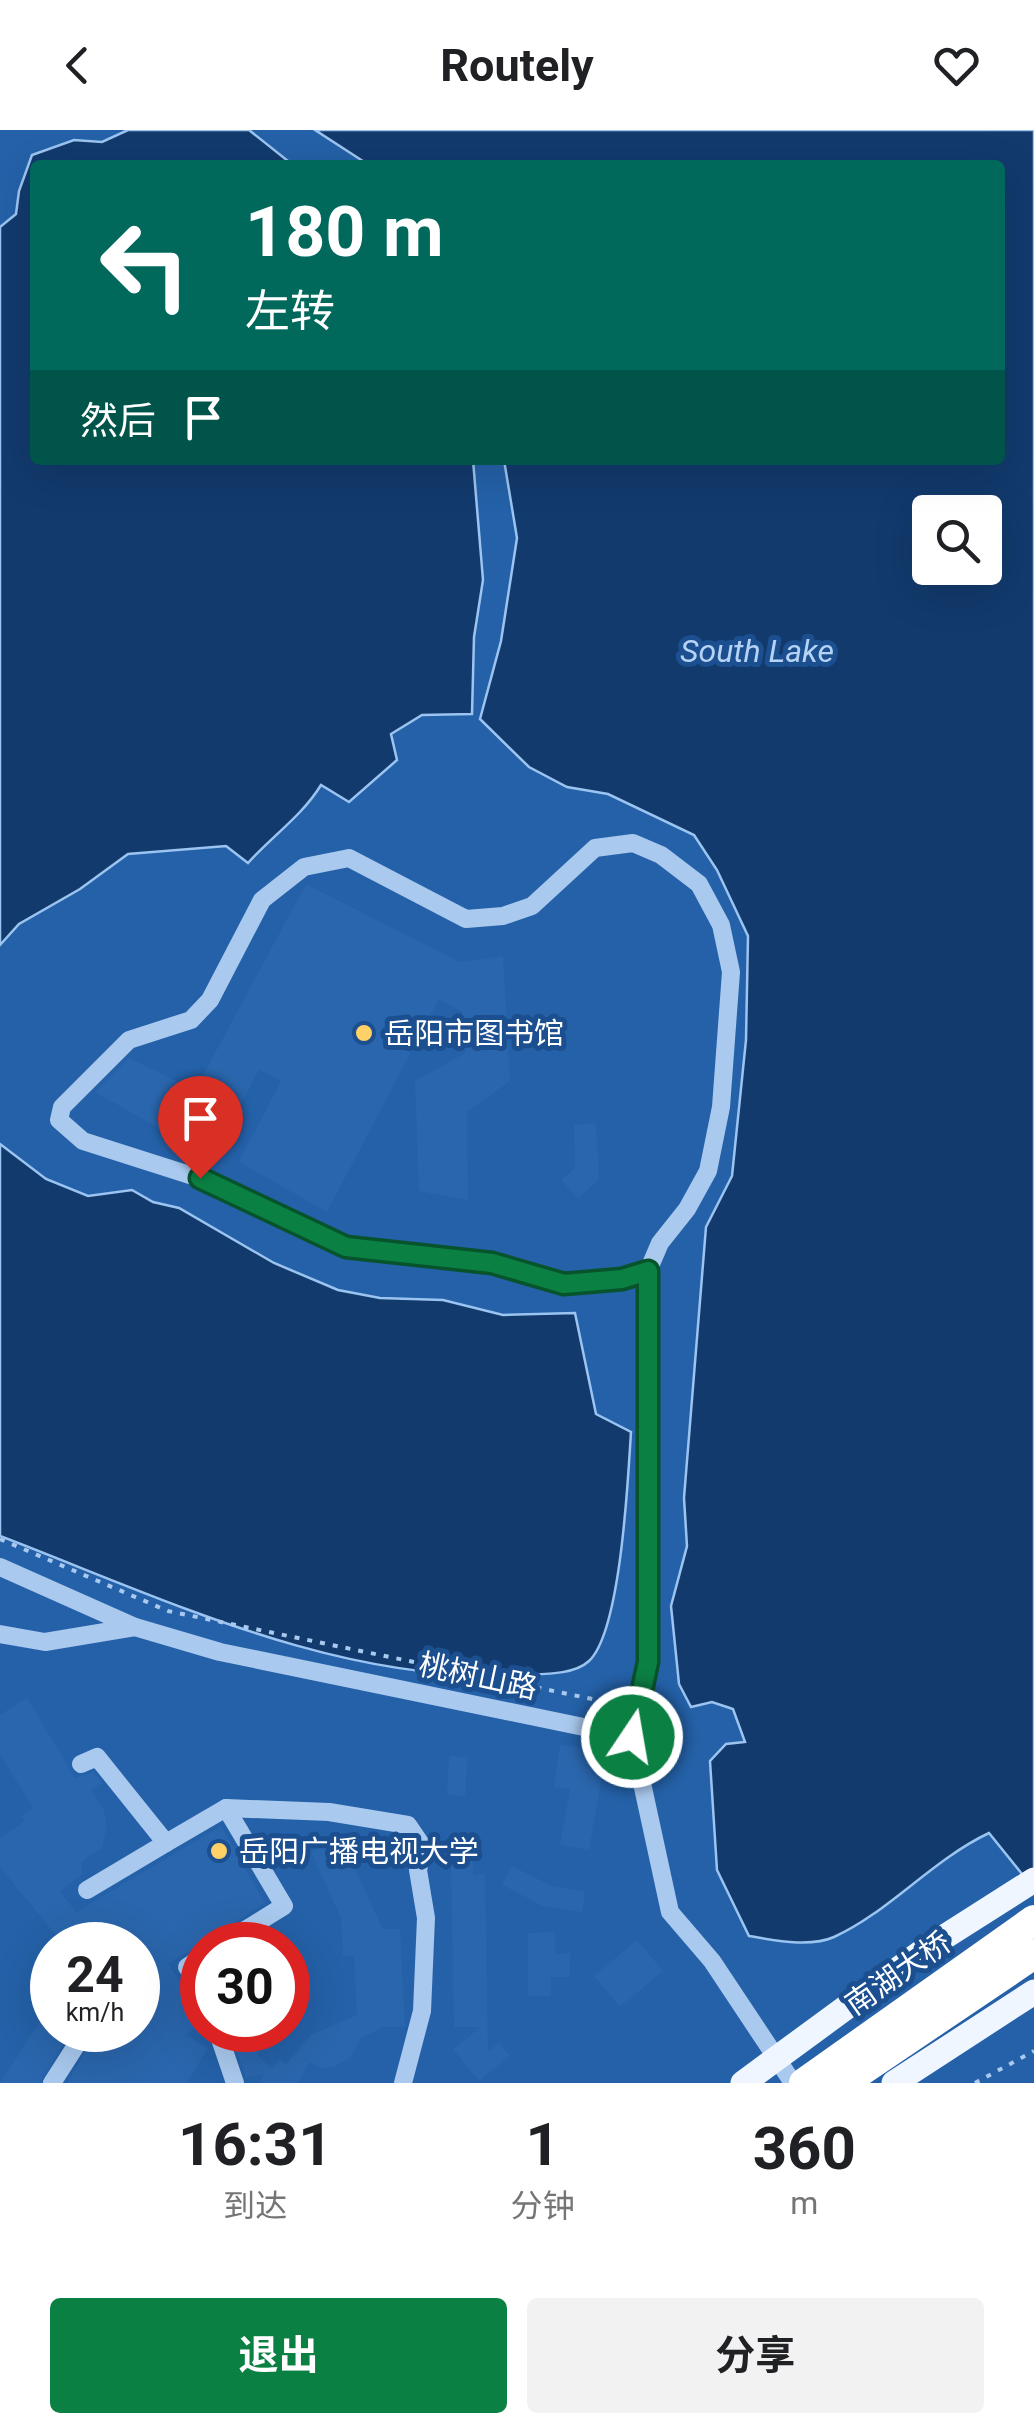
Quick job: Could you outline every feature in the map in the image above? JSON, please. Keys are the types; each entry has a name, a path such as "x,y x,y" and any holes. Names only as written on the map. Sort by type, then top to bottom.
{"highway":[{"name":"南湖大桥","path":"804,2083 1034,1920"},
{"name":"南湖大桥","path":"843,2083 1034,1954"}],"main road":[{"path":"744,2083 927,1948 1034,1880"},
{"path":"894,2083 1034,1992"}],"street":[{"path":"648,1271 622,1279 564,1284 492,1263 346,1247 200,1178 83,1141 59,1120 62,1108 129,1040 191,1020 210,1000 262,900 304,867 349,858 466,919 502,916 532,906 595,848 633,843 661,855 699,884 721,925 731,972 722,1107 708,1171 687,1209 660,1243 648,1271 648,1662 632,1737 670,1912 712,1961 793,2083"},
{"name":"桃树山路","path":"0,1567 135,1627 220,1652 632,1737"},
{"path":"0,1634 45,1642 135,1627"},
{"path":"81,1764 97,1756 166,1842"},
{"path":"226,1808 284,1906 259,1922"},
{"path":"87,1890 226,1808 376,1818 408,1826 423,1847 418,1870 426,1918 422,2012 403,2083"},
{"path":"52,2083 72,2052"},
{"path":"224,2052 235,2083"}],"path":[{"path":"0,1539 168,1612 638,1709"},
{"path":"974,2083 1034,2051"}],"shaded area":[{"path":"0,130 1034,130 1034,2083 0,2083"}],"water":[{"path":"128,130 249,130 287,160 30,160 32,155 74,140 102,142"},
{"name":"South Lake","path":"315,130 1034,130 1034,1889 989,1833 948,1857 854,1926 824,1940 792,1942 749,1936 717,1870 710,1761 726,1744 745,1742 733,1709 712,1702 691,1707 679,1684 671,1606 687,1546 684,1498 706,1227 732,1176 746,1040 748,936 717,870 694,835 608,794 567,787 529,767 480,719 501,641 517,538 505,465 1005,465 1005,160 361,160"},
{"path":"30,161 30,465 473,465 483,580 474,637 472,714 422,715 391,734 397,760 349,802 321,785 248,863 226,846 128,854 80,889 19,924 0,945 0,227 16,214"},
{"path":"0,1144 46,1179 88,1196 132,1190 153,1202 179,1208 274,1263 338,1290 380,1298 443,1300 503,1315 575,1313 596,1414 631,1432 616,1587 600,1644 589,1661 549,1674 455,1675 322,1652 191,1611 0,1536"}],"building":[{"name":"岳阳市图书馆","path":"306,884 460,962 503,956 510,1081 467,1112 468,1200 419,1191 415,1081 465,1053 462,1012 439,999 327,1212 239,1162 281,1081 259,1070 212,1158 95,1092 129,1058 195,1090"},
{"path":"596,1123 599,1180 578,1198 561,1180 575,1168 574,1125"},
{"path":"27,1698 75,1778 93,1772 102,1783 91,1790 104,1810 107,1826 102,1848 81,1862 83,1874 60,1891 76,1912 221,1826 265,1903 235,1922 180,1922 180,1956 168,1964 180,1982 180,2052 206,2052 187,2083 67,2083 85,2052 160,2052 160,1922 45,1922 0,1867 0,1838 25,1821 21,1816 33,1808 0,1754 0,1715"},
{"path":"560,1745 606,1752 589,1850 560,1845 570,1789 554,1787"},
{"path":"449,1756 468,1757 465,1796 447,1795"},
{"path":"341,1839 383,1929 400,1929 405,2027 384,2027 361,2038 350,2058 333,2067 321,2068 310,2062 298,2083 259,2083 264,2074 246,2078 237,2052 257,2052 272,2068 280,2059 286,2064 296,2052 310,2052 311,2035 357,2015 354,1956 343,1956 341,1918 311,1852"},
{"path":"448,1841 473,1857 473,1875 485,1874 488,2051 499,2043 510,2056 479,2081 453,2049 481,2027 454,2027 451,1868 440,1868 440,1849 448,1849"},
{"path":"512,1866 552,1886 585,1892 582,1912 543,1906 502,1885"},
{"path":"555,1932 555,1954 570,1953 570,1977 551,1977 551,1996 528,1996 528,1933"},
{"path":"637,1940 663,1971 620,2007 594,1976"},
{"path":"30,2037 30,2052 58,2052 40,2083 0,2083"}],"place":[{"name":"岳阳市图书馆","path":"364,1033"},
{"name":"岳阳广播电视大学","path":"219,1851"}],"route":[{"path":"200,1178 346,1247 492,1263 564,1284 622,1279 648,1271 648,1662 632,1737"}]}
